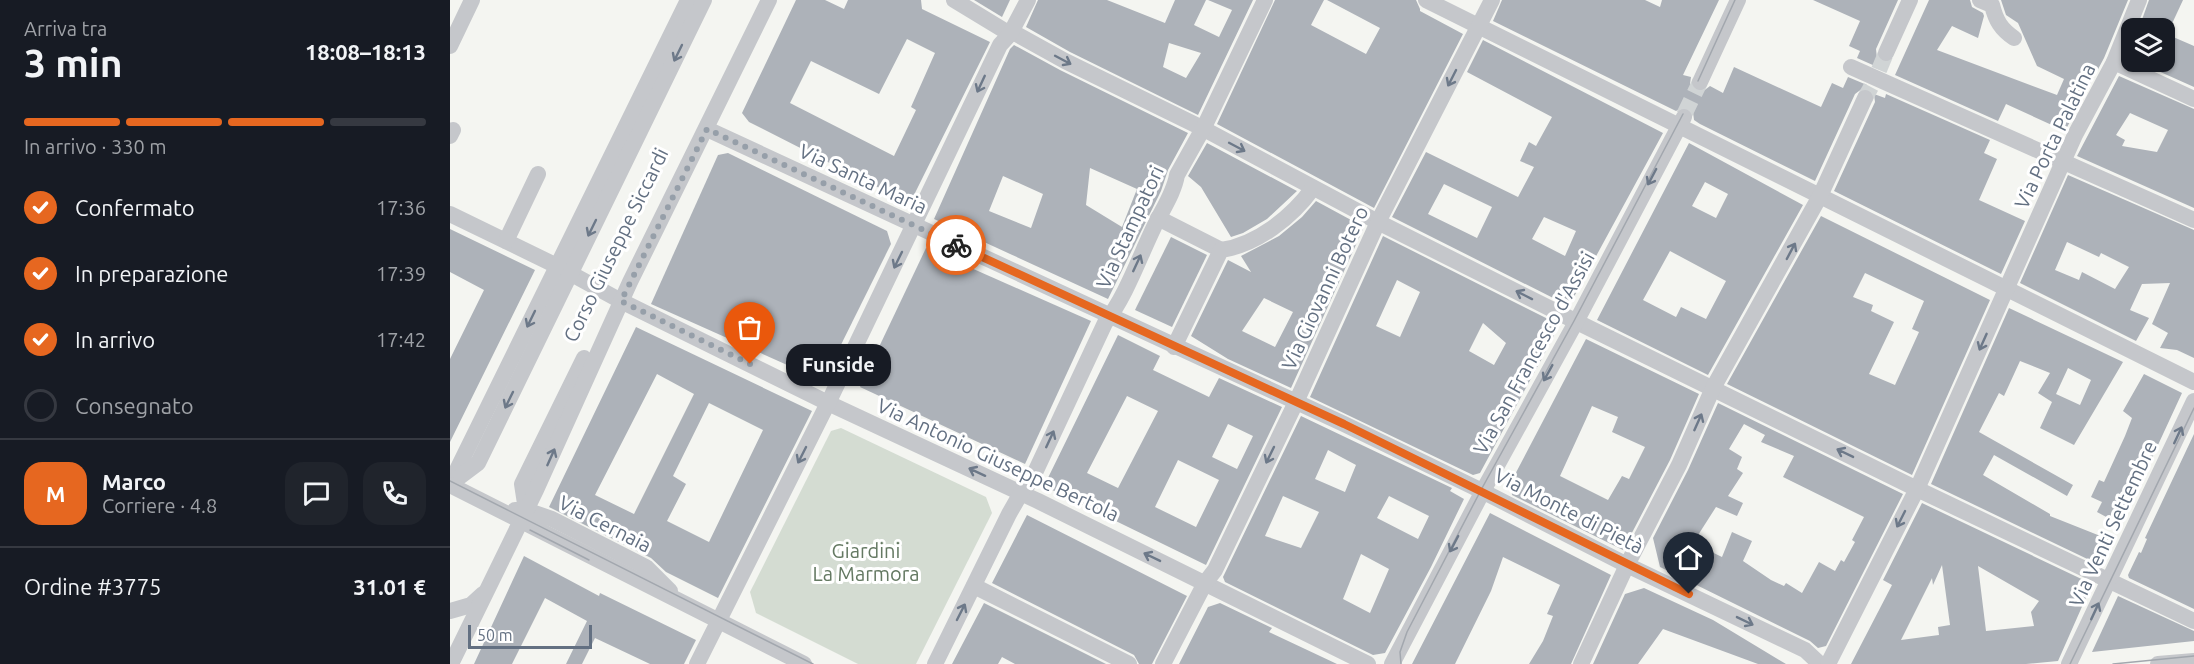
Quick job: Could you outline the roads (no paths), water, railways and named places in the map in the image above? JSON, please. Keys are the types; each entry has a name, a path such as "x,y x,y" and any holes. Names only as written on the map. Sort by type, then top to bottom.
{"street":[{"name":"Corso Giuseppe Siccardi","path":"564,270 688,0"},
{"name":"Corso Giuseppe Siccardi","path":"450,484 704,0"},
{"name":"Corso Giuseppe Siccardi","path":"452,664 523,516 618,299 759,0"},
{"name":"Corso Giuseppe Siccardi","path":"618,299 707,129 769,0"},
{"path":"954,0 1065,61 1202,128 1378,222 1917,489 2194,621"},
{"path":"698,664 828,403 1000,45 1011,32 1028,0"},
{"name":"Via Stampatori","path":"935,664 1021,493 1031,481 1105,323 1111,316 1176,182 1177,175 1265,0"},
{"path":"1426,0 1682,120 1820,196 2194,382"},
{"name":"Via Giovanni Botero","path":"1162,664 1205,583 1215,571 1378,222 1492,0"},
{"path":"1700,82 1738,0"},
{"path":"1886,53 1910,0"},
{"path":"1980,0 1992,5 1996,20 2014,38"},
{"name":"Via Porta Palatina","path":"1828,664 1917,489 2063,162 2114,62 2139,0"},
{"path":"450,46 465,2"},
{"path":"2114,62 2194,99"},
{"path":"1851,67 1872,83 1994,131 2194,220"},
{"path":"1581,664 1627,565 1674,476 1713,388 1820,196 1872,83"},
{"name":"Via San Francesco d'Assisi","path":"1392,664 1482,491 1576,321 1682,120"},
{"name":"Via Santa Maria","path":"707,129 1295,403"},
{"path":"506,241 538,174"},
{"path":"1158,218 1221,250 1237,248 1285,219 1313,188"},
{"name":"Via Antonio Giuseppe Bertola","path":"450,214 828,403 1021,493 1368,664"},
{"path":"1174,347 1221,250"},
{"name":"Via Venti Settembre","path":"2069,664 2194,401"},
{"name":"Via Monte di Pietà","path":"1295,403 1344,424 1627,565 1805,650 1820,664"},
{"name":"Via Cernaia","path":"450,484 458,492 497,509 523,516 681,603 804,664"},
{"path":"974,586 1129,664"},
{"path":"450,611 471,605 488,587"},
{"path":"2157,664 2194,661"}],"tunnel":[{"path":"1879,70 1886,53"},
{"path":"1684,115 1700,82"},
{"path":"1865,98 1871,87"}],"tram line":[{"path":"1698,81 1735,0"},
{"path":"1401,664 1400,652 1407,632 1683,114"},
{"path":"2070,664 2194,408"},
{"path":"450,481 813,664"},
{"path":"530,530 589,560"},
{"path":"2113,664 2194,656"}],"place":[{"name":"Funside","path":"750,364"}],"park label":[{"name":"Giardini La Marmora","path":"866,562"}]}
